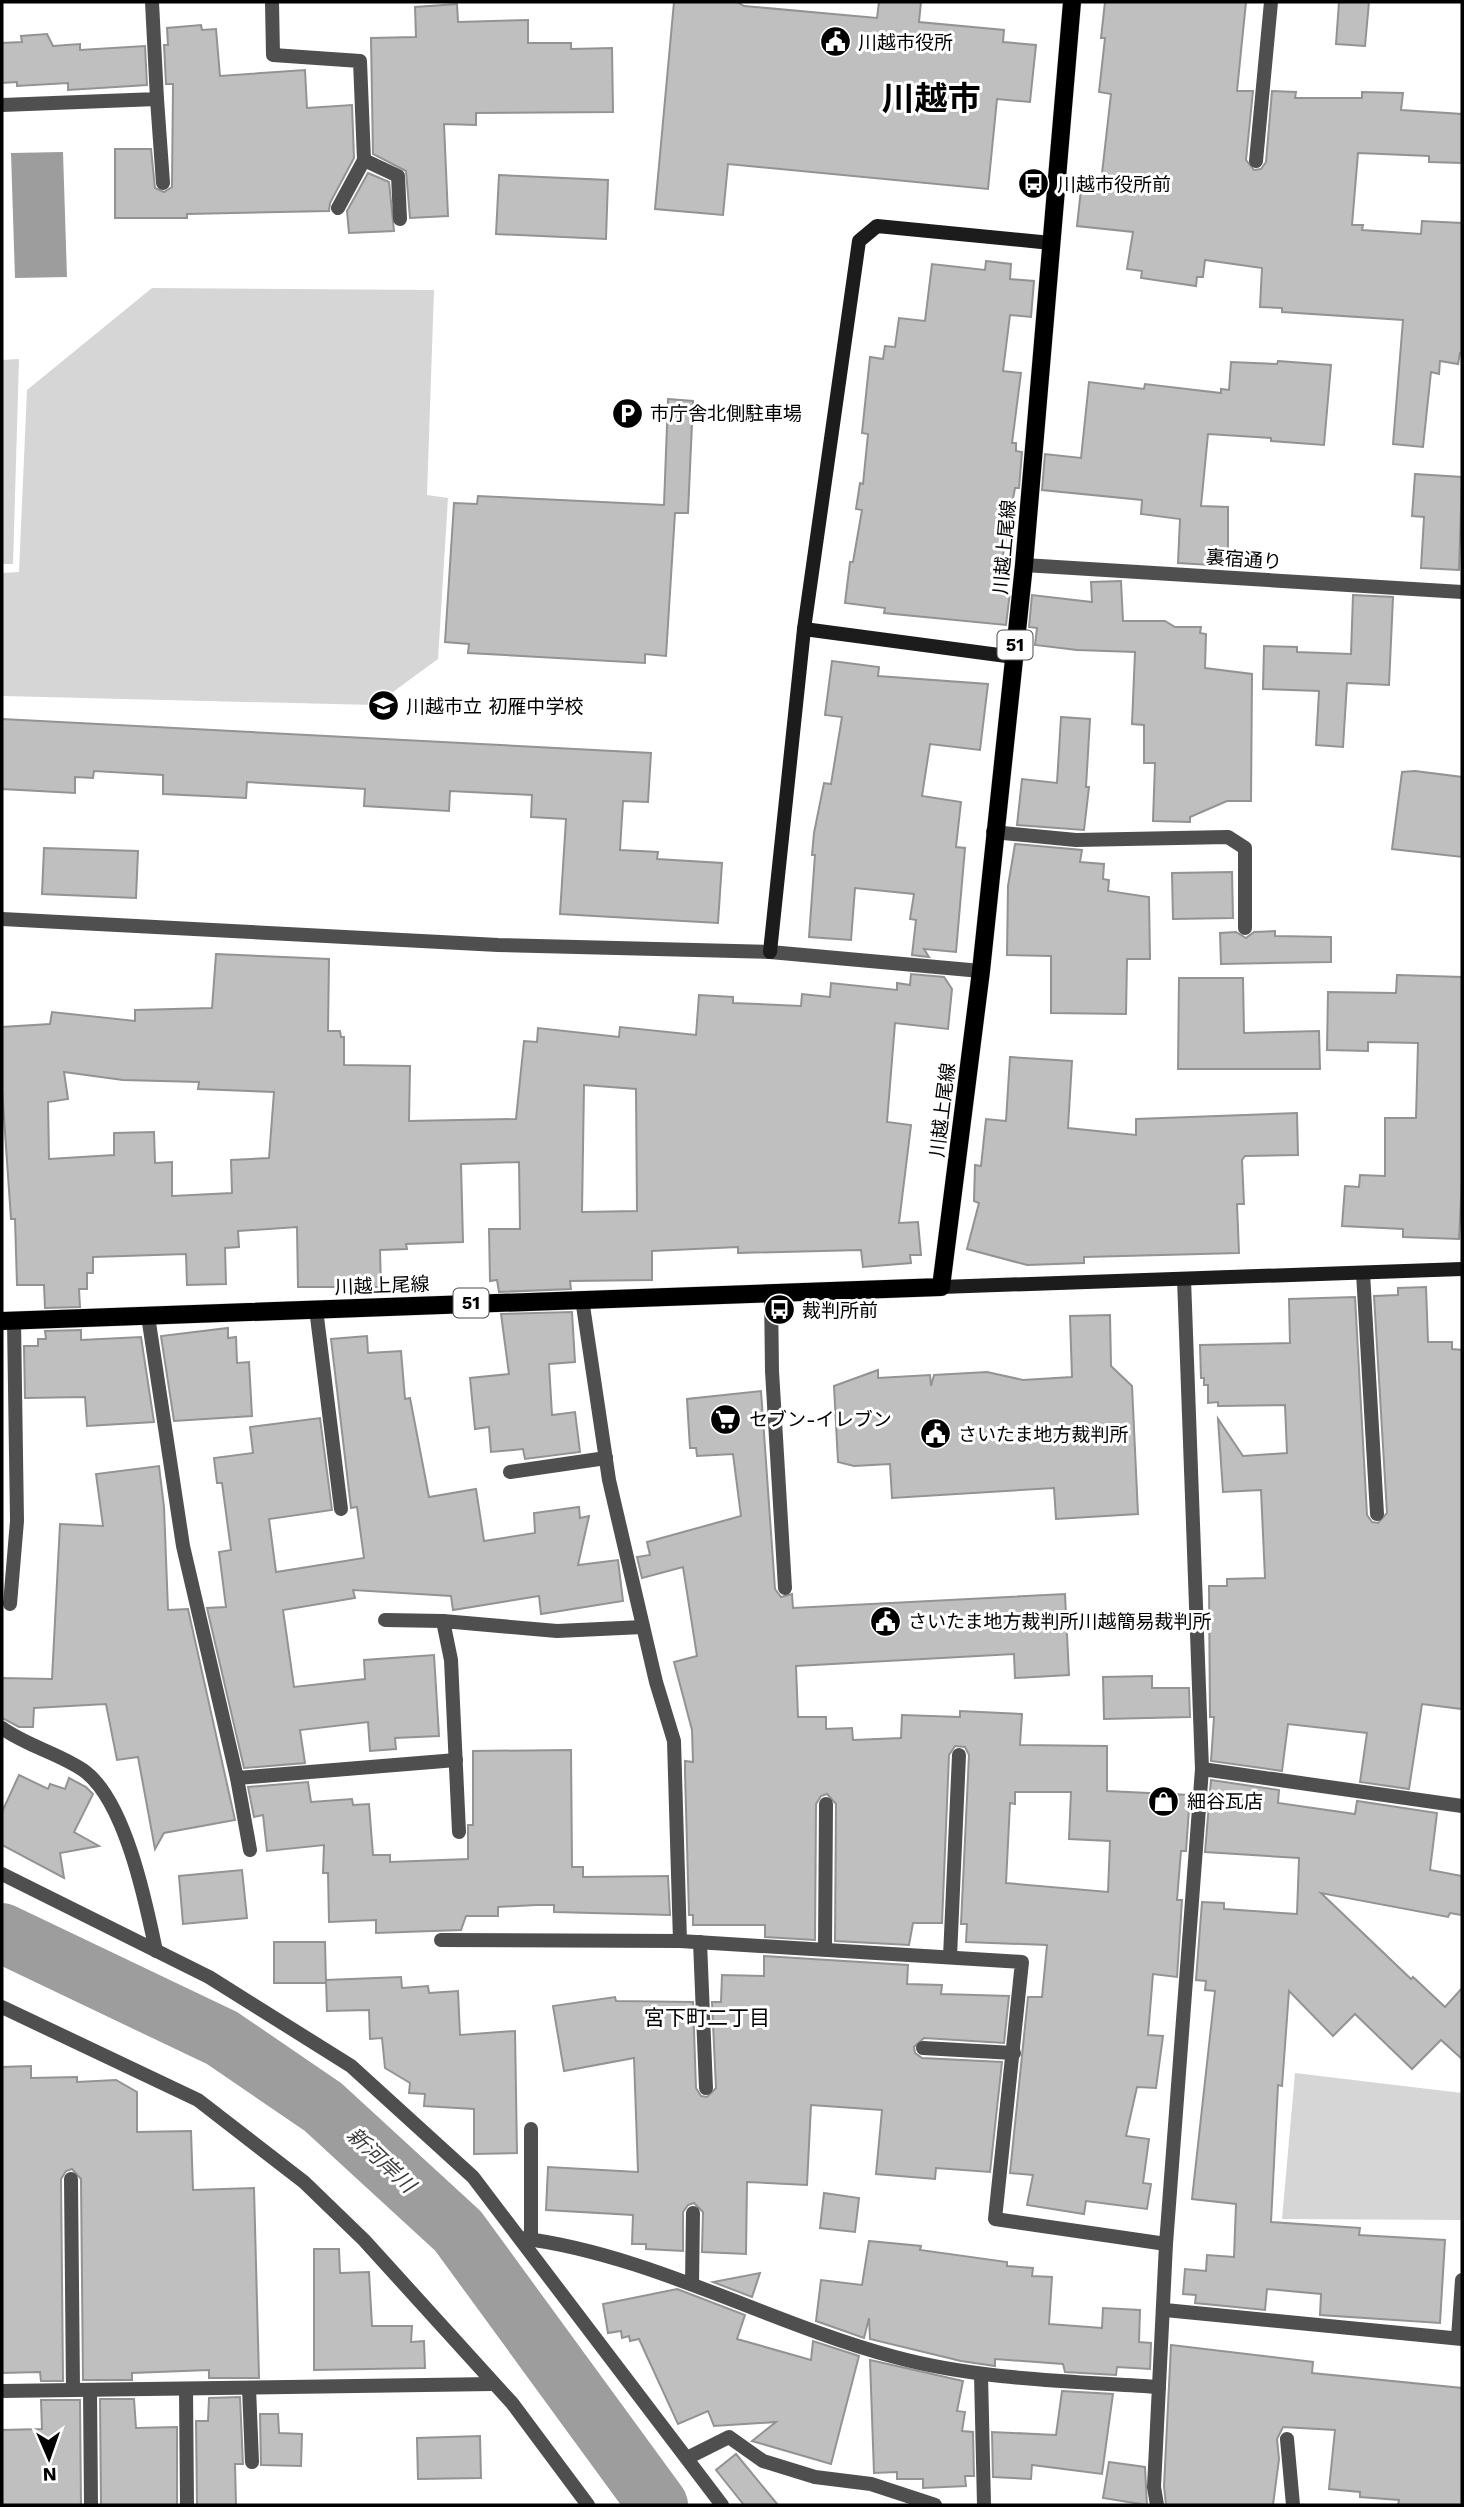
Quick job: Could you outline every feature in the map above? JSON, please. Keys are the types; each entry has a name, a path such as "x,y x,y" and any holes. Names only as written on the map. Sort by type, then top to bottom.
{"main road":[{"name":"川越上尾線","path":"8,1321 941,1287 981,971 993,832 1024,565 1072,2"}],"street":[{"path":"152,2 163,183"},
{"path":"272,2 273,55 360,61 364,160 338,208"},
{"path":"1255,161 1271,2"},
{"path":"2,105 158,99"},
{"path":"364,160 398,176 400,219"},
{"path":"770,952 804,629 859,241 877,226 1051,243"},
{"name":"裏宿通り","path":"1024,565 1462,592"},
{"path":"804,629 1014,657"},
{"path":"993,832 1076,840 1228,837 1245,848 1245,928"},
{"path":"2,919 498,945 770,952 981,971"},
{"path":"941,1287 1462,1269"},
{"path":"1363,1273 1377,1514"},
{"path":"1157,2505 1154,2487 1165,2310 1166,2244 1202,1769 1184,1279"},
{"path":"771,1292 772,1371 785,1588"},
{"path":"582,1299 606,1458 643,1627 674,1741 680,1941"},
{"path":"316,1309 341,1510"},
{"path":"148,1316 183,1546 237,1778 250,1850"},
{"path":"8,1321 17,1521 10,1604"},
{"path":"510,1472 606,1458"},
{"path":"385,1620 443,1621 557,1631 643,1627"},
{"path":"443,1621 451,1660 459,1832"},
{"path":"2,1728 22,1742 83,1770 105,1795 127,1843 144,1890 156,1951"},
{"path":"950,1957 959,1755"},
{"path":"237,1778 456,1760"},
{"path":"1202,1769 1462,1806"},
{"path":"825,1949 826,1804"},
{"path":"2,1874 209,1976 351,2066 473,2177 526,2239 722,2505"},
{"path":"440,1940 680,1941 1022,1962 995,2218 1166,2244"},
{"path":"700,1942 706,2088"},
{"path":"2,2007 198,2100 304,2182 364,2240 512,2403 588,2505"},
{"path":"923,2048 1014,2053"},
{"path":"526,2239 531,2129"},
{"path":"71,2179 74,2390"},
{"path":"692,2284 693,2213"},
{"path":"526,2239 564,2244 692,2284 814,2331 896,2358 981,2374 1159,2387"},
{"path":"1165,2310 1460,2338 1462,2280"},
{"path":"981,2374 984,2505"},
{"path":"2,2391 493,2384"},
{"path":"249,2388 252,2462"},
{"path":"90,2389 90,2505"},
{"path":"186,2389 187,2505"},
{"path":"687,2458 729,2437 763,2460 815,2477 871,2484 935,2505"},
{"path":"1287,2439 1293,2505"}],"shaded area":[{"path":"63,152 67,277 15,278 11,153"},
{"path":"152,288 434,290 427,495 448,498 438,659 375,705 2,696 2,573 19,572 27,390"},
{"path":"19,359 13,564 2,564 2,360"},
{"path":"1295,2073 1462,2093 1462,2220 1282,2219"}],"building":[{"name":"川越市役所","path":"674,2 737,2 744,6 877,18 879,2 921,2 919,22 1004,30 1003,42 1036,45 1030,102 997,99 988,189 728,164 723,215 655,209"},
{"path":"1105,2 1246,2 1237,91 1253,91 1246,160 1254,170 1261,169 1266,162 1272,91 1296,92 1295,98 1362,98 1362,92 1403,93 1401,110 1462,114 1462,163 1429,162 1429,156 1358,153 1352,225 1363,225 1362,230 1421,234 1422,221 1462,223 1462,354 1460,353 1458,364 1440,361 1439,374 1431,372 1423,447 1393,444 1403,320 1282,312 1282,308 1260,307 1262,268 1205,260 1203,277 1197,277 1196,286 1141,278 1142,271 1127,269 1133,232 1077,226 1081,189 1100,191 1111,94 1099,92 1105,38 1101,38"},
{"path":"1339,2 1369,2 1365,46 1336,44"},
{"path":"457,4 458,22 528,20 528,43 571,43 571,49 612,48 613,112 476,113 476,125 444,124 448,216 410,218 406,171 373,154 371,38 416,37 415,7"},
{"path":"201,25 202,30 216,29 220,76 305,70 307,108 352,105 354,158 330,203 329,211 187,214 187,218 115,218 115,149 151,149 155,188 164,192 172,187 173,84 166,84 164,45 168,45 167,28"},
{"path":"47,34 53,46 80,44 80,50 145,46 147,85 68,90 68,83 17,86 17,82 2,83 2,43 22,42 21,36"},
{"path":"368,173 389,182 394,231 349,233 347,211"},
{"path":"499,175 608,180 606,239 496,234"},
{"path":"986,261 1011,264 1010,279 1034,281 1031,317 1010,315 1003,371 1021,373 1012,443 1016,443 1016,451 1022,452 1019,488 1015,488 1001,566 1004,566 1001,591 1010,592 1006,625 884,613 885,608 845,603 850,562 853,562 862,510 856,509 860,483 863,484 868,434 862,433 870,357 883,359 885,346 895,347 899,318 925,321 932,264 985,270"},
{"path":"1278,361 1331,365 1324,445 1208,434 1201,506 1228,507 1228,566 1178,563 1180,519 1141,514 1142,500 1042,490 1045,454 1081,458 1089,382 1144,389 1145,384 1221,393 1221,389 1229,390 1231,362 1277,364"},
{"path":"668,399 693,401 688,513 675,513 666,656 645,654 645,663 468,653 469,644 445,642 454,503 477,504 478,496 664,505"},
{"path":"1415,474 1462,477 1459,570 1421,568 1424,517 1412,516"},
{"path":"1121,581 1123,621 1165,621 1175,627 1201,627 1200,633 1206,634 1205,668 1252,674 1251,801 1227,801 1190,817 1190,822 1153,821 1155,763 1144,763 1144,725 1132,724 1135,652 1035,645 1037,628 1029,627 1032,595 1092,602 1091,582"},
{"path":"1353,595 1393,597 1389,685 1347,683 1343,747 1316,745 1319,691 1263,689 1264,646 1297,647 1297,652 1351,654"},
{"path":"832,661 879,667 878,676 988,684 980,750 930,744 922,796 961,802 956,847 965,848 956,952 924,949 929,957 912,955 916,920 910,919 914,894 855,888 851,940 809,937 814,833 824,783 831,784 842,717 825,715"},
{"path":"1061,717 1090,719 1086,787 1089,787 1084,830 1017,825 1022,779 1057,783"},
{"path":"2,719 651,753 648,802 623,801 620,850 658,852 657,859 722,863 718,923 560,914 566,819 531,817 532,795 450,791 449,811 364,806 365,789 247,782 246,798 163,794 163,775 94,771 93,778 75,777 75,793 2,789"},
{"path":"1402,772 1462,777 1462,857 1392,849"},
{"path":"1015,844 1082,850 1080,862 1104,864 1103,879 1109,880 1108,891 1149,897 1150,959 1127,959 1126,1014 1051,1013 1051,956 1007,955 1008,886"},
{"path":"44,848 138,851 136,898 42,894"},
{"path":"1232,872 1233,918 1173,919 1172,873"},
{"path":"1275,931 1275,936 1331,937 1331,962 1221,964 1220,933 1236,932 1246,938 1254,932"},
{"path":"216,954 329,959 328,1031 340,1031 341,1037 344,1037 344,1065 410,1066 409,1121 516,1119 524,1041 537,1042 538,1028 619,1037 620,1027 696,1035 699,995 733,997 733,1003 801,1006 802,994 830,997 831,983 897,990 897,983 910,985 911,974 944,977 952,989 948,1029 895,1023 887,1122 911,1125 899,1223 918,1222 921,1255 910,1255 911,1263 863,1267 861,1250 738,1253 738,1247 652,1251 652,1280 570,1281 571,1289 499,1292 497,1280 490,1281 489,1229 520,1229 519,1162 461,1164 463,1242 406,1244 407,1249 380,1250 381,1287 298,1287 297,1227 238,1231 239,1247 225,1248 226,1284 187,1285 186,1254 93,1257 93,1273 87,1273 87,1289 79,1289 80,1307 45,1308 44,1285 17,1285 15,1219 11,1219 2,1089 2,1027 50,1024 52,1012 135,1021 135,1010 212,1008","holes":["64,1072 123,1080 199,1082 198,1089 274,1092 269,1158 231,1160 232,1193 172,1196 172,1162 155,1163 154,1132 114,1133 114,1155 49,1159 48,1102 68,1099","584,1085 636,1089 637,1211 582,1212"]},
{"path":"1397,975 1462,977 1462,1181 1459,1239 1403,1237 1403,1229 1342,1226 1345,1186 1359,1187 1360,1175 1385,1176 1385,1118 1416,1118 1418,1043 1368,1042 1368,1051 1327,1050 1328,992 1396,993"},
{"path":"1179,978 1243,978 1244,1033 1319,1031 1320,1069 1178,1069"},
{"path":"1010,1057 1072,1061 1068,1128 1136,1135 1136,1119 1297,1113 1298,1155 1245,1156 1242,1160 1244,1204 1237,1204 1239,1253 1084,1257 1084,1263 1027,1265 967,1249 979,1203 974,1201 975,1165 981,1166 986,1119 1006,1121"},
{"path":"1426,1287 1428,1342 1452,1342 1452,1349 1462,1350 1462,1709 1422,1704 1409,1789 1360,1782 1367,1733 1288,1724 1282,1771 1211,1761 1214,1717 1210,1717 1209,1586 1227,1586 1227,1579 1265,1578 1261,1490 1223,1492 1218,1419 1243,1456 1287,1453 1285,1405 1218,1406 1218,1402 1208,1403 1208,1385 1204,1385 1204,1378 1201,1378 1200,1345 1290,1343 1289,1299 1355,1297 1367,1515 1372,1522 1378,1523 1387,1513 1374,1296 1398,1295 1398,1288"},
{"path":"572,1312 575,1362 549,1364 552,1415 575,1412 580,1452 525,1459 523,1449 491,1452 489,1427 475,1429 470,1378 509,1374 501,1314"},
{"path":"1110,1315 1111,1366 1132,1386 1138,1514 1056,1519 1054,1488 892,1498 890,1464 854,1466 838,1462 834,1386 878,1370 878,1378 930,1375 931,1386 934,1375 987,1372 1023,1380 1072,1377 1070,1316"},
{"path":"228,1328 228,1338 236,1337 237,1363 249,1362 252,1416 174,1421 161,1336"},
{"path":"81,1330 81,1340 141,1337 154,1422 87,1426 85,1397 25,1398 24,1346 38,1346 38,1339 46,1339 45,1331"},
{"path":"367,1336 368,1353 401,1351 405,1399 410,1398 429,1497 476,1489 484,1541 535,1533 534,1513 579,1507 580,1518 589,1516 578,1565 618,1560 623,1601 541,1614 539,1596 453,1610 451,1596 353,1590 355,1598 283,1610 294,1687 365,1679 364,1660 434,1655 439,1736 395,1738 396,1749 370,1751 368,1722 300,1730 305,1763 244,1768 207,1608 226,1607 219,1552 231,1550 222,1483 217,1483 214,1458 253,1453 250,1427 320,1418 332,1510 269,1519 276,1572 364,1558 357,1507 351,1508 331,1339"},
{"path":"761,1391 775,1589 781,1597 792,1594 793,1608 1065,1594 1069,1675 1015,1678 1014,1654 796,1666 798,1717 826,1717 826,1729 852,1728 853,1740 901,1738 902,1715 960,1717 960,1711 1022,1714 1020,1745 1107,1746 1107,1791 1190,1795 1186,1851 1181,1851 1177,1900 1182,1900 1177,1977 1153,1974 1148,2035 1163,2036 1156,2088 1137,2087 1126,2136 1149,2139 1143,2183 1151,2184 1147,2209 1086,2201 1084,2214 1027,2205 1033,2175 1010,2173 1028,1997 1042,1997 1047,1945 966,1942 967,1924 961,1924 969,1755 965,1747 955,1746 949,1755 942,1923 913,1923 909,1945 835,1941 836,1804 827,1794 821,1796 816,1804 815,1940 765,1937 765,1925 693,1925 693,1915 689,1915 685,1773 685,1761 693,1762 692,1730 674,1662 697,1656 683,1567 642,1578 637,1557 650,1555 647,1542 741,1516 733,1454 697,1456 696,1448 690,1448 687,1399","holes":["1015,1792 1071,1792 1069,1839 1110,1841 1108,1892 1006,1883 1010,1803 1015,1804"]},
{"path":"159,1466 164,1507 168,1610 188,1609 235,1820 164,1833 155,1849 138,1757 117,1760 106,1704 34,1708 33,1727 19,1727 2,1718 2,1678 52,1679 60,1524 103,1526 96,1474"},
{"path":"1152,1676 1152,1688 1189,1688 1190,1717 1104,1719 1103,1677"},
{"path":"571,1750 572,1867 583,1867 583,1877 668,1876 670,1915 554,1912 554,1905 536,1905 498,1907 498,1916 466,1916 461,1930 376,1933 376,1920 329,1922 328,1873 323,1873 324,1845 267,1851 263,1815 254,1817 248,1787 308,1782 311,1802 352,1799 353,1805 369,1804 373,1855 390,1855 390,1862 468,1859 468,1825 473,1825 473,1751"},
{"path":"19,1775 48,1789 50,1784 65,1789 69,1778 93,1794 74,1832 99,1846 60,1853 64,1878 2,1845 2,1812"},
{"path":"1211,1780 1279,1790 1278,1803 1355,1814 1357,1801 1437,1813 1430,1870 1462,1876 1462,1915 1450,1913 1448,1917 1321,1893 1411,1979 1413,1977 1445,2007 1462,1988 1462,2059 1441,2040 1412,2069 1355,2014 1333,2036 1289,1991 1282,2086 1278,2085 1271,2222 1360,2228 1359,2235 1445,2240 1440,2323 1320,2315 1321,2294 1267,2289 1265,2310 1195,2303 1196,2295 1183,2294 1185,2269 1206,2271 1207,2255 1234,2257 1236,2204 1192,2199 1215,1991 1205,1990 1206,1981 1196,1980 1202,1902 1224,1903 1224,1909 1297,1914 1299,1858 1205,1852"},
{"path":"242,1870 247,1918 183,1924 179,1876"},
{"path":"274,1942 325,1942 326,1983 274,1983"},
{"path":"764,1956 908,1965 907,1984 942,1985 941,1994 1009,1996 1004,2043 924,2038 914,2047 915,2053 922,2058 1002,2062 990,2172 936,2168 935,2179 876,2174 882,2110 811,2105 807,2185 747,2182 746,2254 702,2252 703,2212 694,2203 688,2205 683,2212 683,2251 646,2249 646,2244 632,2244 633,2215 546,2210 548,2167 638,2172 634,2058 564,2071 553,2006 615,1997 616,2001 693,2002 696,2088 701,2096 707,2097 716,2088 712,2002 721,2002 722,1975 764,1976"},
{"path":"401,1977 402,1988 428,1986 429,1993 458,1991 460,2035 515,2031 517,2153 474,2154 474,2109 424,2106 425,2094 409,2093 410,2083 385,2068 382,2038 370,2039 369,2010 327,2011 326,1980"},
{"path":"31,2066 31,2078 77,2077 77,2082 116,2080 137,2092 137,2132 191,2131 193,2190 254,2188 259,2378 209,2378 209,2370 132,2373 132,2380 83,2380 81,2179 72,2169 66,2171 61,2179 63,2381 41,2381 40,2372 2,2373 2,2067"},
{"path":"824,2193 859,2198 855,2232 820,2228"},
{"path":"869,2241 921,2246 920,2250 1007,2262 1007,2266 1033,2268 1032,2276 1052,2277 1049,2324 1102,2328 1103,2308 1140,2310 1139,2342 1151,2343 1150,2369 1117,2367 1116,2375 1065,2372 1063,2364 995,2359 995,2366 961,2361 870,2339 869,2318 864,2338 816,2321 821,2280 862,2285"},
{"path":"314,2249 339,2249 340,2273 369,2272 372,2326 412,2326 411,2342 424,2341 425,2368 314,2370"},
{"path":"760,2273 752,2297 713,2282"},
{"path":"677,2289 745,2315 737,2339 811,2360 813,2341 859,2356 831,2464 752,2441 776,2422 714,2426 708,2411 678,2424 639,2339 630,2341 629,2336 622,2338 621,2331 608,2333 603,2304"},
{"path":"1171,2345 1313,2362 1312,2373 1462,2388 1462,2505 1398,2505 1399,2500 1360,2497 1360,2492 1329,2489 1335,2430 1283,2427 1277,2439 1279,2459 1273,2505 1166,2505 1164,2486"},
{"path":"870,2360 963,2381 957,2411 965,2412 962,2431 973,2432 974,2476 965,2476 966,2486 923,2488 923,2479 897,2479 897,2472 874,2473"},
{"path":"1062,2391 1113,2394 1102,2474 1032,2465 1031,2479 993,2477 992,2432 1056,2435"},
{"path":"240,2397 243,2464 235,2464 236,2505 197,2505 196,2421 208,2421 209,2398"},
{"path":"100,2399 134,2399 136,2428 177,2427 177,2505 101,2505"},
{"path":"41,2400 80,2400 81,2505 2,2505 2,2430 42,2429"},
{"path":"260,2414 278,2414 279,2433 302,2434 301,2466 261,2465"},
{"path":"480,2436 481,2478 418,2479 417,2438"},
{"path":"736,2454 778,2505 744,2505 716,2470"},
{"path":"1109,2462 1145,2467 1147,2505 1103,2498"}],"waterway":[{"name":"新河岸川","path":"2,1933 222,2038 323,2107 458,2231 658,2505"}],"place":[{"name":"川越市役所","path":"835,42"},
{"name":"川越市役所前","path":"1034,184"},
{"name":"市庁舎北側駐車場","path":"627,413"},
{"name":"川越市立 初雁中学校","path":"383,706"},
{"name":"裁判所前","path":"779,1310"},
{"name":"セブン-イレブン","path":"726,1419"},
{"name":"さいたま地方裁判所","path":"935,1434"},
{"name":"さいたま地方裁判所川越簡易裁判所","path":"885,1621"},
{"name":"細谷瓦店","path":"1164,1801"}],"district":[{"name":"川越市","path":"931,98"},
{"name":"宮下町二丁目","path":"707,2018"}]}
